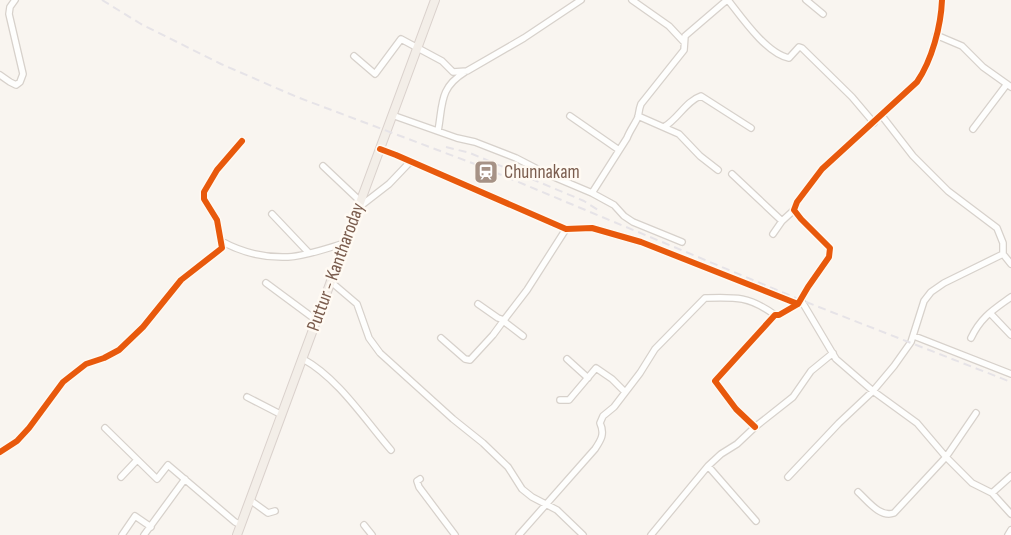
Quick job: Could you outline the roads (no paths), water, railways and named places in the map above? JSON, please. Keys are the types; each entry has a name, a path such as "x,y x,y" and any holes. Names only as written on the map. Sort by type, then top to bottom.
{"main road":[{"name":"Puttur - Kantharoday","path":"237,535 435,0"}],"street":[{"path":"0,75 16,84 20,82 23,74 9,14 10,7 15,0"},
{"path":"438,131 446,89 455,78 524,38 581,0"},
{"path":"632,0 669,26 684,41"},
{"path":"592,193 638,116 641,104 684,50 685,36 727,0 752,31 773,50 784,57 790,58 799,48 802,48 874,123"},
{"path":"806,0 824,14"},
{"path":"773,234 782,221 794,210 797,202 822,169 918,82 926,70 932,55 942,0"},
{"path":"936,35 962,46 983,67 1009,86 973,129"},
{"path":"354,56 375,74 401,38 442,61 454,72 467,71"},
{"path":"664,127 670,124 694,98 701,96 751,128"},
{"path":"392,115 475,142 516,158 614,205 624,216 633,222 682,242"},
{"path":"570,116 619,150"},
{"path":"638,116 679,134 700,156 718,170"},
{"path":"882,116 913,156 948,191 997,228 1003,243 1003,254 1011,264"},
{"path":"0,452 16,441 29,428 63,382 86,364 104,358 119,350 143,327 180,280 222,248 217,220 204,199 204,192 217,170 242,141"},
{"path":"380,149 566,229 592,228 641,242 800,302 836,359 873,391 917,423 946,457 972,483 992,493 1011,514"},
{"path":"324,166 359,205 389,184 410,162"},
{"path":"732,174 782,221"},
{"path":"755,427 736,409 715,381 775,315 779,315 800,302 829,257 830,248 794,210"},
{"path":"272,214 308,252"},
{"path":"442,338 465,359 470,360 493,335 527,290 566,229"},
{"path":"221,241 235,248 259,255 289,257 345,243"},
{"path":"788,477 839,423 873,391 894,366 914,336 920,310 931,292 944,283 1003,254"},
{"path":"330,280 357,304 369,338 380,354 453,419 483,442 508,467 522,489 532,497 557,510 583,535"},
{"path":"266,283 316,320"},
{"path":"519,535 595,449 603,436 603,429 600,423 602,416 614,407 640,373 655,349 705,298 734,297 746,299 775,315"},
{"path":"971,338 978,324 1011,298"},
{"path":"478,304 504,320 523,336"},
{"path":"990,313 1011,335"},
{"path":"914,336 1011,374"},
{"path":"651,535 708,466 793,397 811,371 833,353"},
{"path":"303,359 313,365 336,386 391,450"},
{"path":"567,359 588,378"},
{"path":"560,400 569,400 596,368 625,392"},
{"path":"247,397 282,415"},
{"path":"858,492 882,514 894,513 946,457 976,412"},
{"path":"104,428 157,479 168,466 241,525"},
{"path":"121,477 137,460"},
{"path":"708,466 756,521"},
{"path":"992,493 1011,476"},
{"path":"144,535 185,479"},
{"path":"420,479 417,481 419,487 455,535"},
{"path":"250,500 268,513 275,511"},
{"path":"122,535 135,516 150,527"},
{"path":"364,525 372,535"},
{"path":"1008,535 1011,530"}],"railway":[{"path":"102,0 141,24 221,64 297,97 480,166 801,300 1011,382"},
{"path":"446,147 470,153 584,201 598,210"}],"place":[{"name":"Chunnakam","path":"486,172"}]}
